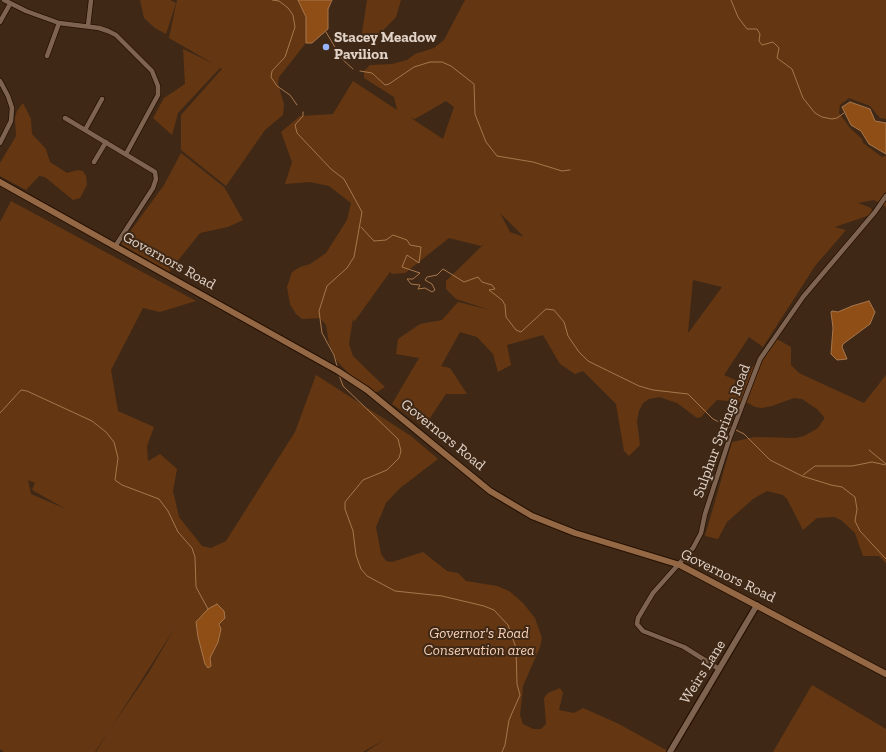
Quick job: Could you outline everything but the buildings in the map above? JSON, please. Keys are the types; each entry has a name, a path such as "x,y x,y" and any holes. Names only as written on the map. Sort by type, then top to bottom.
{"main road":[{"name":"Governors Road","path":"0,182 116,245 338,371 372,395 490,491 532,516 574,533 680,565 886,674"}],"street":[{"path":"4,0 10,4 59,23 99,28 116,35 152,71 158,86 158,96 126,154"},
{"path":"88,26 91,0"},
{"path":"0,22 10,4"},
{"path":"47,56 59,23"},
{"path":"0,81 8,96 12,108 11,121 0,143"},
{"path":"85,130 102,99"},
{"path":"65,118 151,168 155,172 156,179 154,188 116,245"},
{"path":"94,162 106,142"},
{"name":"Sulphur Springs Road","path":"719,669 684,647 648,633 640,628 637,624 638,618 644,606 658,588 680,565 693,548 701,533 705,514 731,433 760,360 802,297 875,212 886,196"},
{"name":"Weirs Lane","path":"670,752 757,605"}],"green space":[{"path":"140,0 170,0 176,3 166,34 155,28 144,18"},
{"path":"177,0 298,0 306,16 306,43 279,77 278,84 284,104 283,115 265,130 226,186 181,150 181,115 222,69 220,68 178,113 172,135 153,118 164,98 185,84 183,49 214,64 169,38"},
{"path":"367,0 401,0 396,17 375,39 362,33"},
{"path":"465,0 886,0 886,119 880,118 870,106 849,98 840,105 839,113 850,128 862,139 863,143 882,157 886,156 886,207 874,200 858,203 871,208 873,214 835,227 846,230 815,266 763,347 749,337 724,375 742,383 765,349 775,338 791,347 791,365 799,373 864,403 886,375 886,563 879,556 863,556 855,533 841,520 834,517 817,518 803,530 787,499 783,495 767,491 753,499 727,522 718,539 705,536 732,442 754,437 796,438 804,436 818,428 824,417 817,409 802,399 794,398 762,408 755,407 748,403 717,400 701,417 697,418 677,403 660,397 649,399 643,403 639,411 637,421 640,445 629,456 624,451 616,404 583,371 575,374 560,364 543,335 507,345 511,365 498,372 493,354 477,337 460,332 441,366 450,368 467,394 446,394 424,427 392,404 419,358 396,354 398,339 420,324 442,320 458,302 490,310 456,299 446,289 446,281 484,244 481,246 449,238 405,273 392,274 390,272 354,322 353,318 349,344 353,356 385,387 377,392 366,392 337,361 329,343 326,325 320,318 302,319 296,314 290,304 287,287 292,272 300,267 310,264 326,253 347,220 351,203 329,186 310,182 285,184 292,162 281,132 300,116 333,114 353,81 397,110 394,97 364,78 364,71 370,65 392,64 407,60 415,54 434,48 444,40","holes":["446,101 454,107 443,139 411,118 415,119","500,213 524,237 510,232","693,280 722,287 689,332"]},
{"path":"23,103 31,119 32,134 46,149 50,162 67,173 78,170 83,171 86,176 87,185 80,198 73,200 45,177 39,176 26,190 0,176 0,163 16,136 15,118 17,111"},
{"path":"181,153 224,187 243,220 228,227 200,233 169,272 121,244 164,185"},
{"name":"Governor's Road Conservation area","path":"11,201 196,301 160,312 143,308 111,370 118,411 154,427 147,446 148,461 160,454 177,469 173,491 179,517 202,546 211,548 226,541 295,432 316,375 411,436 438,459 399,489 386,503 376,527 381,554 386,561 392,562 423,552 447,571 458,573 466,581 497,586 509,591 523,603 535,618 542,638 540,647 523,686 520,715 523,724 533,729 541,729 546,724 544,698 548,693 560,688 563,693 559,710 574,713 583,708 619,724 664,749 679,752 366,752 385,739 363,752 96,752 109,730 95,752 4,752 0,749 0,222","holes":["28,480 35,483 32,490 66,509 31,494","217,604 221,629 218,642 210,658","176,626 149,672 111,728"]},
{"path":"812,685 886,729 886,752 773,752"}],"shaded area":[{"path":"298,0 332,0 328,9 328,29 312,43 306,43 306,17"},
{"path":"850,102 870,109 875,121 886,123 886,154 869,144 861,131 851,125 842,107"},
{"path":"869,301 875,312 870,324 843,344 842,347 847,359 837,360 831,354 833,328 831,312 838,312"},
{"path":"217,604 224,611 225,618 219,624 221,629 218,642 210,658 211,666 208,668 205,664 196,622 208,609"}],"waterway":[{"path":"272,0 279,1 288,8 293,15 295,27 285,57 272,71 271,77 277,86 290,95 297,105"},
{"path":"731,0 738,17 747,29 757,29 760,34 759,41 762,45 773,42 779,48 777,58 792,69 803,98 815,113 822,117 832,119 837,118 844,113"},
{"path":"326,32 342,59 353,69"},
{"path":"360,71 372,73 385,85 389,84 414,67 430,62 442,62 451,66 474,84 475,114 486,142 497,156 533,162 562,171 570,170"},
{"path":"303,112 303,116 295,125 297,133 331,169 344,179 362,212 354,257 347,268 327,286 319,311 322,333 334,355 337,366"},
{"path":"361,227 374,241 386,240 393,235 407,240 410,245 421,247 419,263 407,255 402,267 420,273 413,279 407,279 411,284 420,285 418,289 425,288 432,292 435,290 432,284 425,280 427,277 437,275 443,269 464,282 478,277 482,282 492,285 495,289 489,290 502,300 505,305 506,317 516,330 521,332 546,309 554,310 564,322 568,336 579,352 588,361 639,386 653,390 688,394 713,419 731,428"},
{"path":"339,375 343,386 398,439 401,451 399,458 387,470 363,480 345,502 345,509 353,531 356,555 361,569 367,576 395,591 442,596 484,606 494,610 508,625 516,648 517,684 520,695 509,720 505,745 502,752"},
{"path":"0,413 21,390 27,391 92,421 106,432 114,442 118,458 115,480 122,485 159,499 168,511 178,532 192,548 195,557 196,587 208,609"},
{"path":"736,430 744,434 770,460 802,476 842,487 855,497 857,509 855,521 860,531 886,559"},
{"path":"869,450 886,464"},
{"path":"803,475 815,466 852,466 872,462 886,465"}],"place":[{"name":"Stacey Meadow Pavilion","path":"326,47"}]}
